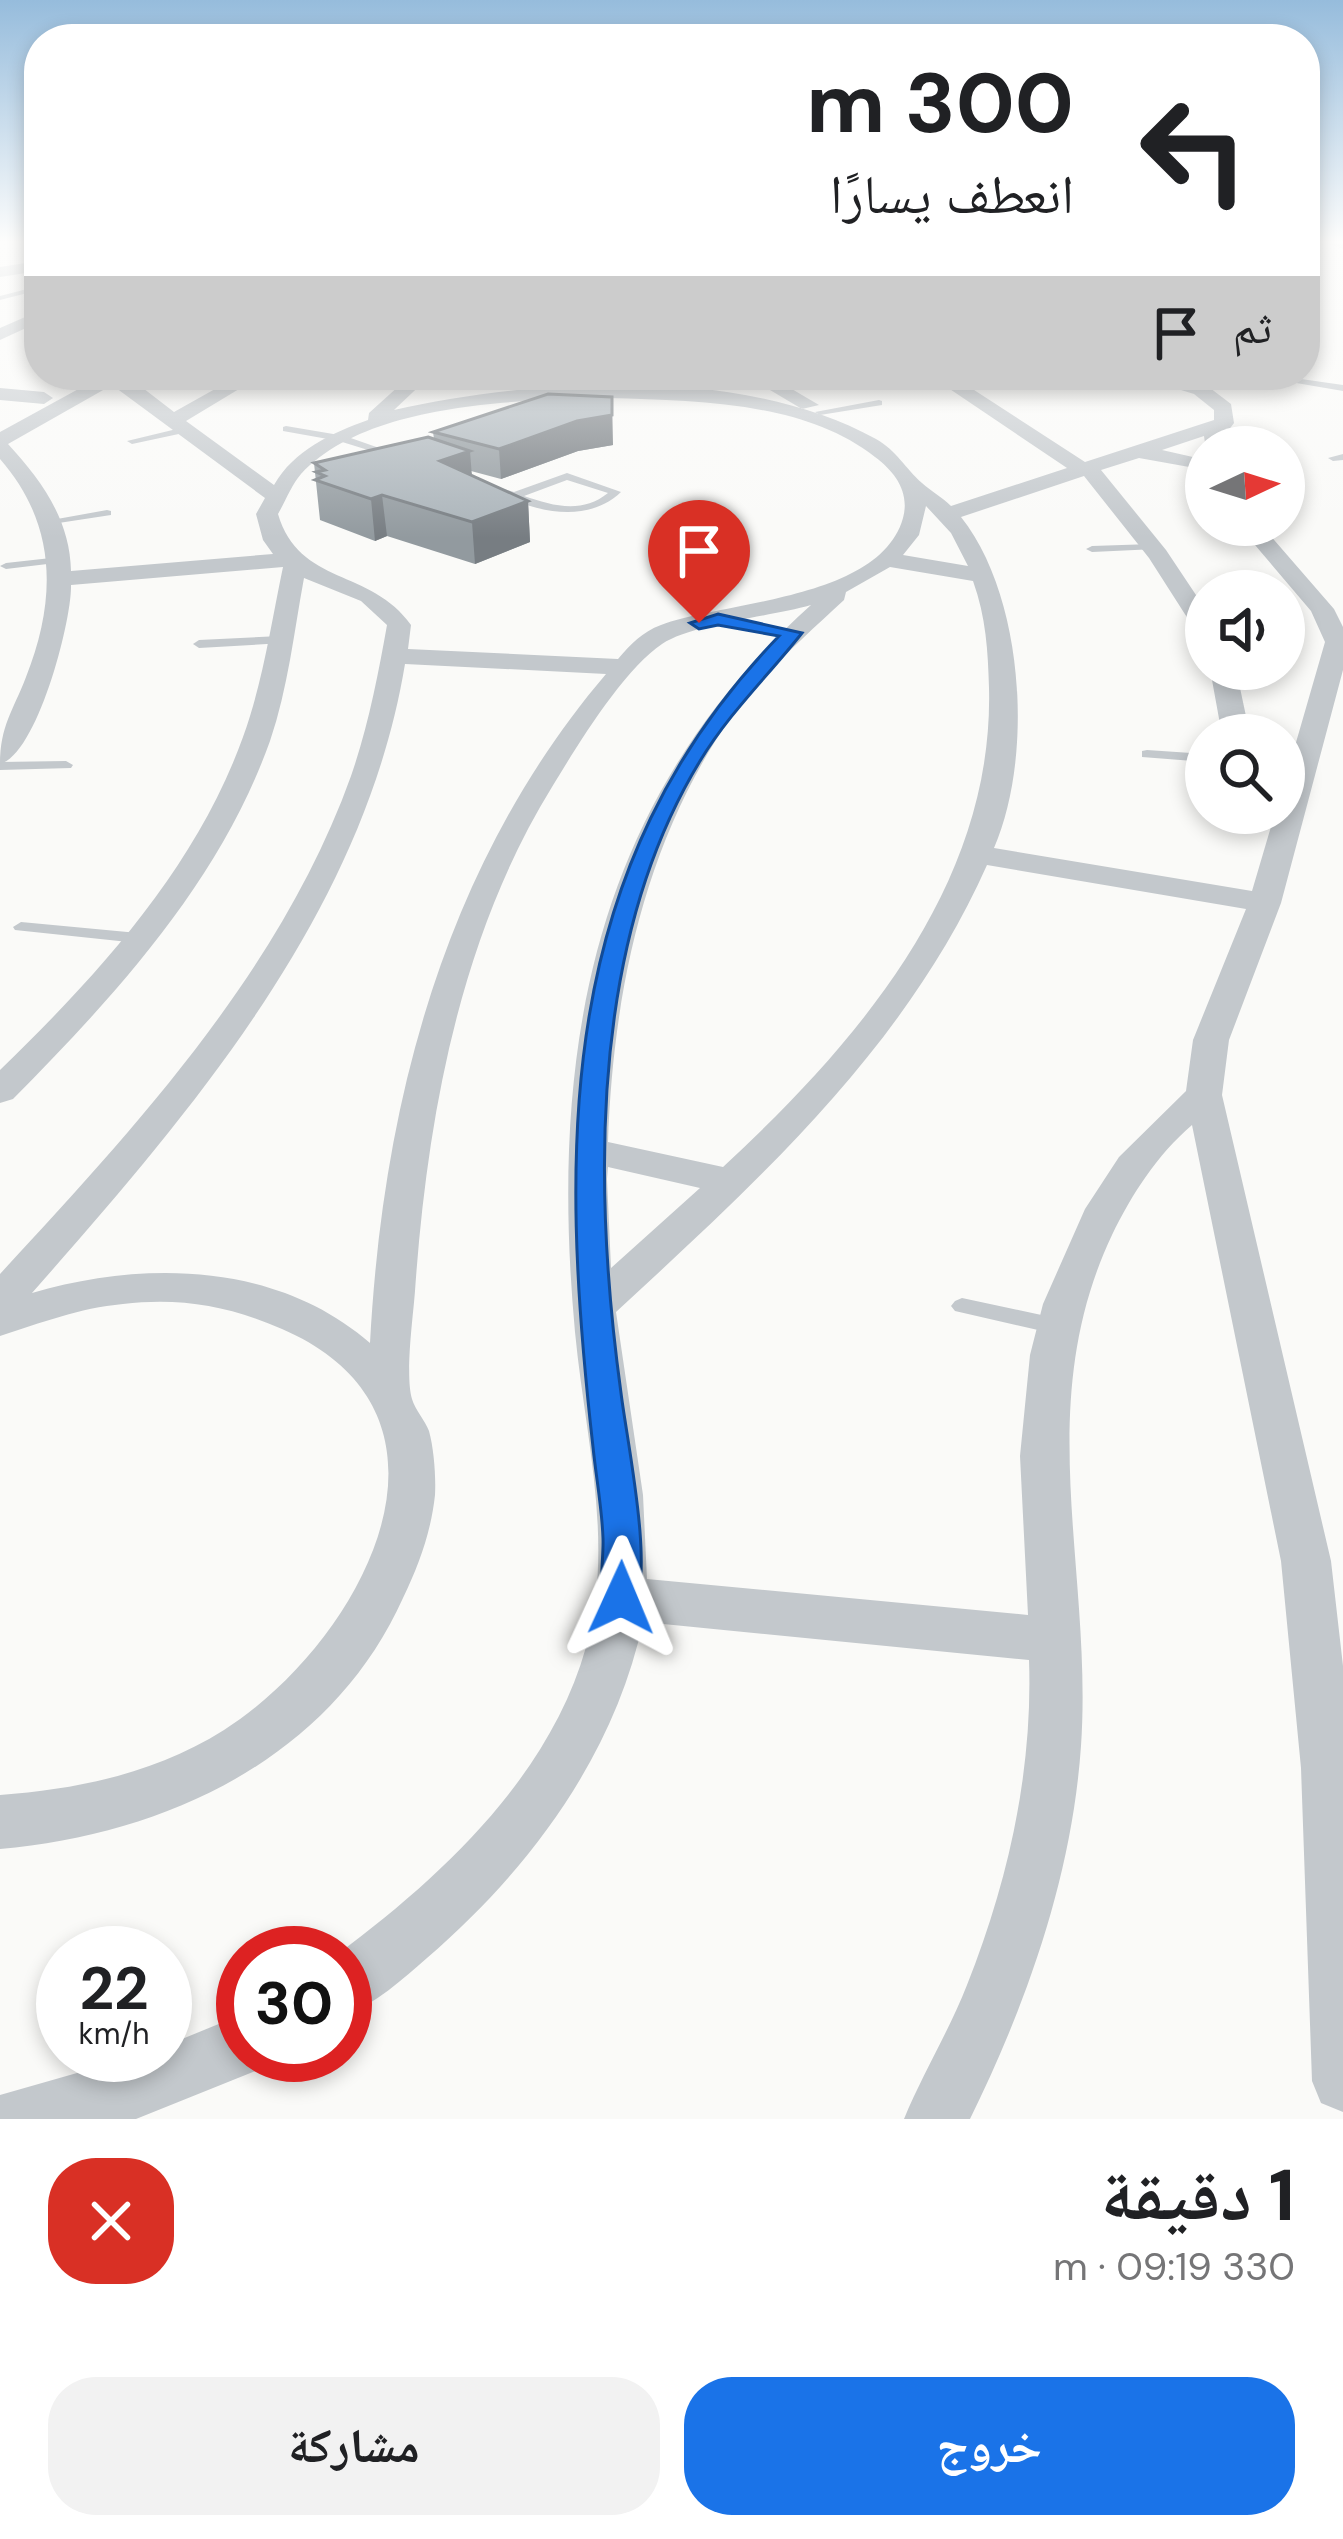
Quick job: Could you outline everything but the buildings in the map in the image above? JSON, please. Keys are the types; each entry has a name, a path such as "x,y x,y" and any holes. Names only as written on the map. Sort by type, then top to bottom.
{"street":[{"path":"0,421 58,390"},
{"path":"0,756 47,658 60,570 52,521 26,470 0,444 91,390"},
{"path":"133,390 272,494"},
{"path":"179,426 232,390"},
{"path":"0,1300 142,1139 206,1058 289,934 356,802 386,706 399,626 390,611 293,561 268,526 272,494 294,467 352,433 404,390"},
{"path":"693,395 713,390"},
{"path":"389,1395 399,1211 418,1097 463,939 514,825 574,732 655,637 796,602 848,582 885,559 914,522 916,498 895,463 781,390"},
{"path":"963,390 1085,468 1152,547 1185,596"},
{"path":"1202,390 1224,408 1222,426"},
{"path":"352,433 433,408 514,395 627,391 693,395 787,412 850,434"},
{"path":"0,394 44,398"},
{"path":"951,513 1224,422"},
{"path":"1137,451 1185,456"},
{"path":"593,1308 776,1142 871,1034 937,936 976,854 994,800 1007,723 1000,637 982,575 951,513 912,486"},
{"path":"1267,546 1322,609 1338,642 1305,746"},
{"path":"885,559 982,575"},
{"path":"60,570 293,561"},
{"path":"0,1091 138,938 191,865 238,782 266,709 293,561"},
{"path":"372,1966 461,1890 513,1831 556,1770 589,1709 612,1649 621,1598 622,1538 593,1308 590,1150 597,1042 609,975 643,858 672,793 714,721 793,633 848,582"},
{"path":"718,620 793,633"},
{"path":"394,656 625,667"},
{"path":"1280,834 1264,903 1211,1040 1204,1095 1309,1582 1328,1768 1343,2081"},
{"path":"976,854 1264,903"},
{"path":"935,2119 982,2022 1015,1933 1040,1839 1054,1749 1058,1640 1042,1452 1046,1393 1060,1327 1079,1265 1118,1184 1153,1136 1204,1095"},
{"path":"590,1150 731,1182"},
{"path":"0,1320 108,1290 196,1288 238,1294 311,1321 369,1366 389,1395 411,1461 407,1536 374,1616 322,1682 269,1729 170,1786 58,1817 0,1822"},
{"path":"621,1598 1058,1640"},
{"path":"19,2119 82,2106 169,2079 216,2057"}],"lane":[{"path":"1320,381 1330,387"},
{"path":"1320,385 1343,388"},
{"path":"820,412 879,404"},
{"path":"132,441 179,426"},
{"path":"286,429 352,433 406,459"},
{"path":"493,488 514,496 572,512 616,492 568,476 514,496"},
{"path":"52,521 107,513"},
{"path":"1092,549 1152,547"},
{"path":"6,566 60,570"},
{"path":"199,644 280,640"},
{"path":"1147,754 1185,757"},
{"path":"0,766 66,765"},
{"path":"21,927 138,938"},
{"path":"962,1306 1060,1327"}],"route":[{"path":"621,1598 622,1538 593,1308 590,1150 597,1042 624,914 664,808 714,721 793,633 718,620 699,623"}]}
